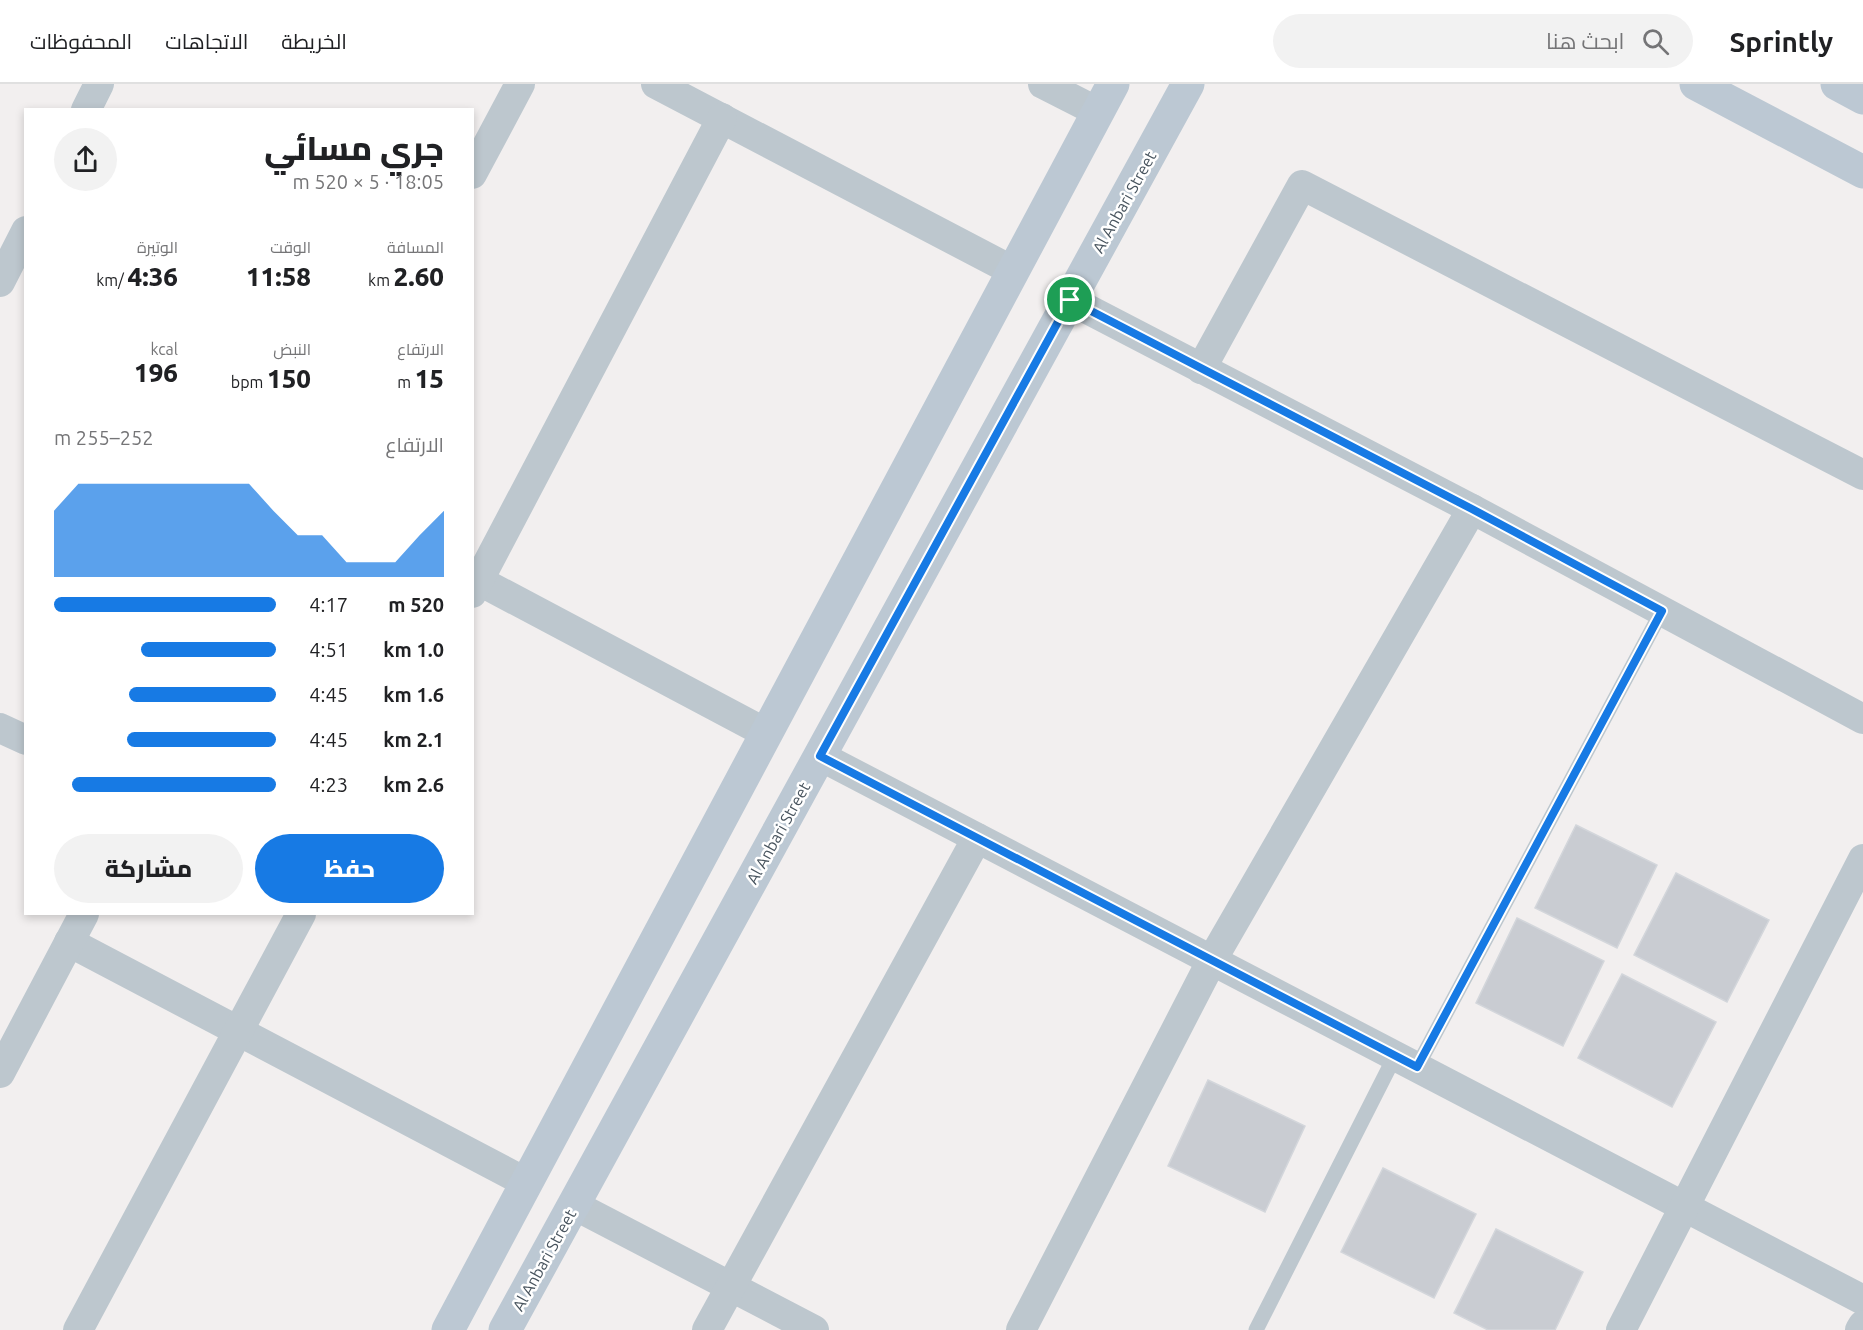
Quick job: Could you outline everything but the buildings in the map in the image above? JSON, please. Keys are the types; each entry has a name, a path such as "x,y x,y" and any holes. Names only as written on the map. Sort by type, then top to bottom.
{"street":[{"path":"87,108 99,84"},
{"path":"474,170 520,84"},
{"path":"656,84 1013,271"},
{"path":"448,1330 1105,98 1043,84"},
{"name":"Al Anbari Street","path":"506,1330 1188,84"},
{"path":"1696,84 1863,172"},
{"path":"1837,84 1863,98"},
{"path":"722,118 475,583 766,733"},
{"path":"1201,369 1302,185 1863,475"},
{"path":"0,282 24,235"},
{"path":"1070,300 1472,509 1863,719"},
{"path":"1022,1330 1212,960 1472,509"},
{"path":"0,728 24,740"},
{"path":"820,756 1863,1300"},
{"path":"707,1330 977,838"},
{"path":"1621,1330 1863,860"},
{"path":"0,1073 83,915"},
{"path":"78,1330 300,915"},
{"path":"69,942 527,1183"},
{"path":"574,1205 814,1330"},
{"path":"1860,1330 1863,1325"}],"lane":[{"path":"1256,1330 1662,611"}],"route":[{"path":"1070,300 1472,509 1662,611 1417,1067 820,756 1070,300"}]}
